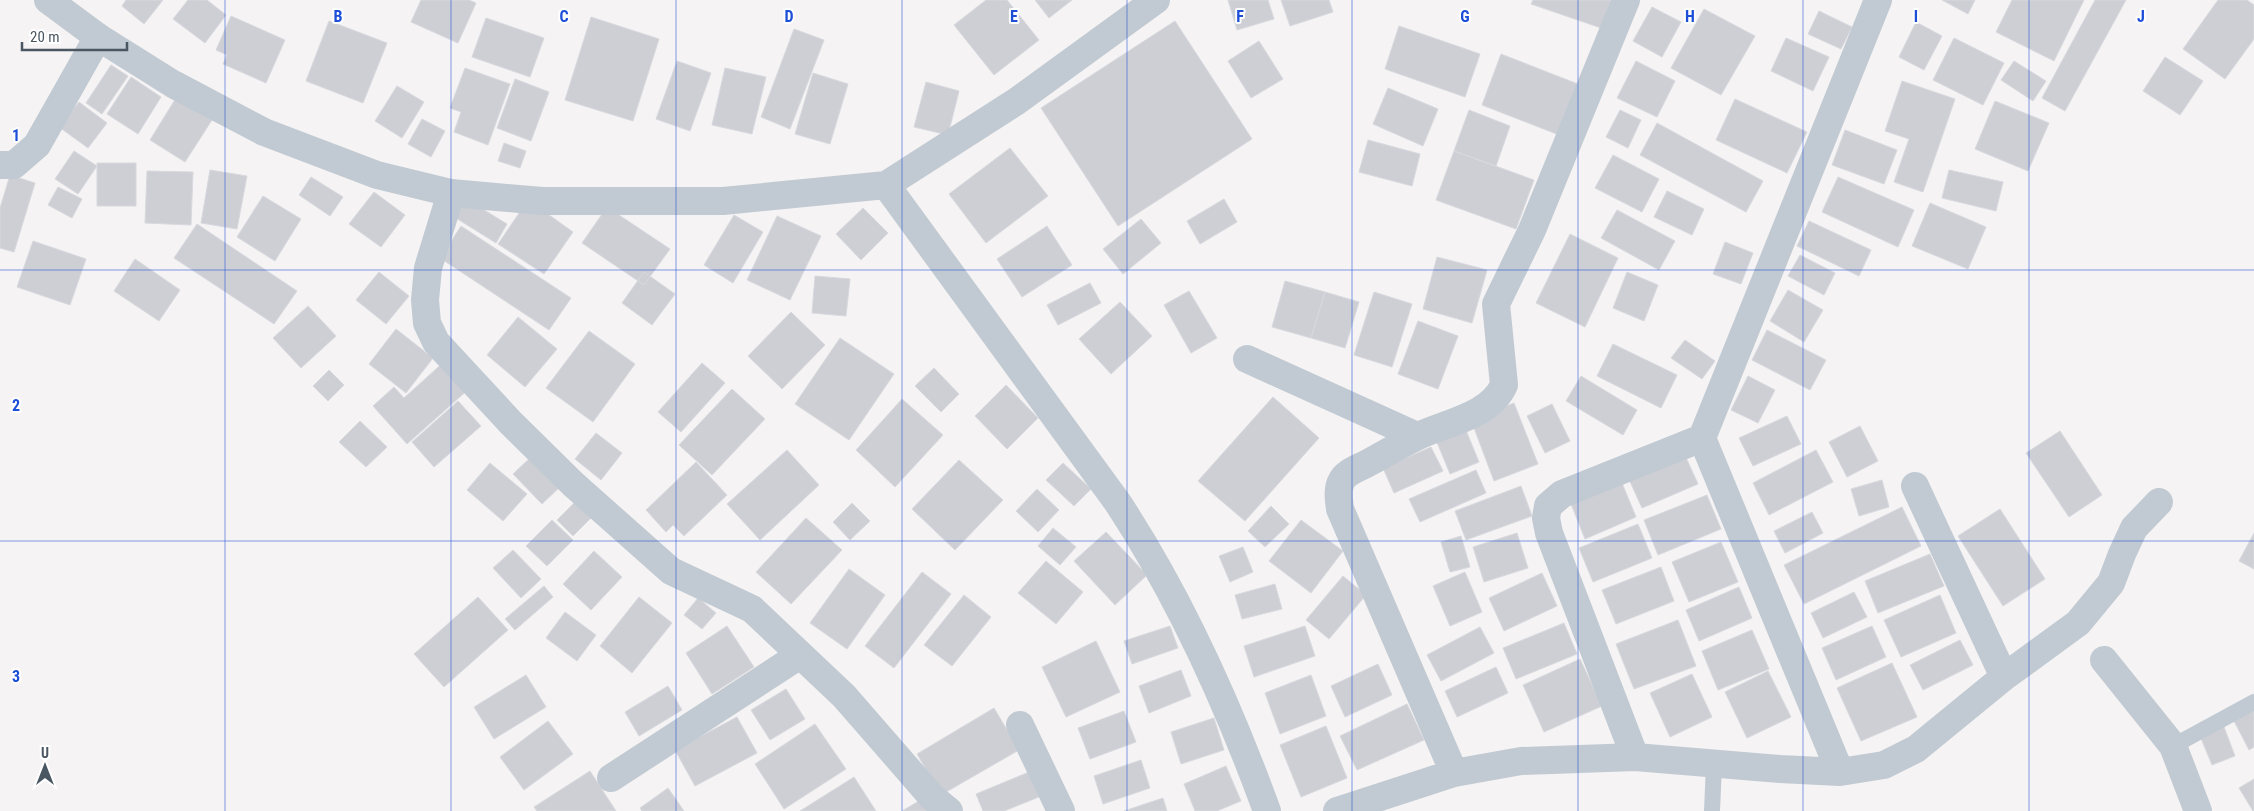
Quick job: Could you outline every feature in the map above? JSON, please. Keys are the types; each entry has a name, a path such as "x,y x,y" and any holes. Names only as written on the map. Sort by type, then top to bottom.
{"street":[{"path":"48,0 98,37 173,84 264,132 377,175 451,193 542,201 723,201 886,185 1017,101 1156,0"},
{"path":"1454,773 1340,508 1338,493 1340,484 1350,472 1418,436 1478,411 1496,399 1501,392 1504,384 1496,304 1532,230 1626,0"},
{"path":"1840,772 1702,438 1878,0"},
{"path":"0,165 14,165 37,145 98,37"},
{"path":"886,185 1144,542 1212,674 1248,758 1267,811"},
{"path":"451,193 428,268 425,300 428,323 436,342 511,423 617,525 671,570 752,609 844,696 932,796 949,811"},
{"path":"1247,359 1418,436"},
{"path":"1635,757 1549,533 1546,518 1548,506 1562,494 1702,438"},
{"path":"1915,486 2004,677"},
{"path":"1337,811 1454,773 1521,761 1635,757 1840,772 1884,765 1916,749 2004,677 2078,623 2111,583 2134,528 2160,502"},
{"path":"611,778 800,655"},
{"path":"2104,660 2174,746 2198,811"},
{"path":"1020,725 1061,811"}],"lane":[{"path":"2174,746 2254,702"},
{"path":"1712,811 1714,764"}],"building":[{"path":"126,0 163,0 144,24 122,6"},
{"path":"188,0 207,0 226,15 205,43 173,19"},
{"path":"421,0 469,0 476,3 458,43 411,22"},
{"path":"986,0 1007,0 1039,40 994,75 954,25"},
{"path":"1035,0 1072,0 1049,18"},
{"path":"1228,0 1268,0 1274,19 1237,30"},
{"path":"1281,0 1329,0 1333,12 1290,26"},
{"path":"1533,0 1611,0 1601,28 1531,4"},
{"path":"1942,0 1975,0 1968,14"},
{"path":"2012,0 2084,0 2054,61 1996,32"},
{"path":"2095,0 2126,0 2065,111 2042,98"},
{"path":"2218,0 2247,0 2254,5 2254,39 2225,79 2183,49"},
{"path":"1652,7 1681,22 1662,57 1633,41"},
{"path":"1704,9 1755,36 1721,95 1671,68"},
{"path":"1819,11 1852,27 1841,49 1808,34"},
{"path":"231,16 285,40 266,83 223,64 227,55 216,50"},
{"path":"591,17 659,39 633,121 565,100"},
{"path":"486,18 544,38 530,77 472,57"},
{"path":"329,21 387,43 363,103 306,81"},
{"path":"1175,21 1252,139 1118,226 1041,108"},
{"path":"1916,22 1942,36 1924,70 1899,57"},
{"path":"1399,26 1480,54 1465,97 1385,69"},
{"path":"794,29 824,40 790,129 761,117"},
{"path":"1786,38 1829,57 1813,91 1771,71"},
{"path":"1954,38 2004,63 1983,105 1933,80"},
{"path":"1259,41 1283,79 1251,98 1228,61"},
{"path":"1501,54 1578,84 1559,135 1482,105"},
{"path":"2165,57 2203,81 2180,115 2143,91"},
{"path":"677,61 711,73 690,131 656,119"},
{"path":"1636,61 1675,81 1657,117 1617,98"},
{"path":"2014,61 2046,81 2033,101 2001,80"},
{"path":"111,65 128,76 102,114 86,103"},
{"path":"465,68 510,84 488,145 454,132 461,112 450,108"},
{"path":"725,68 766,77 752,134 712,125"},
{"path":"813,73 848,84 830,144 795,134"},
{"path":"131,77 161,97 138,134 107,114"},
{"path":"515,79 549,92 531,141 497,128"},
{"path":"1902,81 1955,99 1923,192 1894,182 1909,139 1885,131"},
{"path":"926,82 959,91 948,135 914,127"},
{"path":"397,86 424,102 402,138 375,121"},
{"path":"1388,88 1438,109 1423,146 1373,124"},
{"path":"176,98 212,120 185,162 150,140"},
{"path":"1735,99 1807,132 1787,173 1716,140"},
{"path":"1995,101 2049,123 2028,171 1975,149"},
{"path":"79,102 107,123 88,148 59,127"},
{"path":"1469,110 1510,126 1496,166 1454,151"},
{"path":"1620,110 1641,120 1628,148 1606,137"},
{"path":"422,119 445,131 431,157 408,144"},
{"path":"1657,123 1763,181 1746,212 1640,155"},
{"path":"1845,130 1897,150 1884,184 1832,165"},
{"path":"1368,140 1420,154 1412,186 1359,172"},
{"path":"504,143 526,151 520,168 498,161"},
{"path":"1010,148 1048,196 986,243 949,194"},
{"path":"74,151 97,166 78,194 55,179"},
{"path":"1454,151 1534,180 1516,229 1436,200"},
{"path":"1613,155 1659,179 1642,212 1595,188"},
{"path":"97,163 136,163 136,206 97,206"},
{"path":"210,170 247,176 237,229 201,223"},
{"path":"1949,170 2003,182 1996,211 1942,198"},
{"path":"147,171 193,172 191,225 145,223"},
{"path":"10,175 35,183 14,252 0,248 0,208"},
{"path":"311,177 343,197 330,216 299,195"},
{"path":"1838,177 1914,210 1898,247 1822,212"},
{"path":"58,187 82,199 72,218 48,205"},
{"path":"1667,191 1704,209 1692,235 1654,217"},
{"path":"374,192 405,215 381,247 349,224"},
{"path":"263,196 301,219 275,261 237,237"},
{"path":"463,197 507,224 496,243 451,215"},
{"path":"1224,199 1237,222 1200,244 1187,221"},
{"path":"528,200 573,232 544,274 498,244"},
{"path":"1930,203 1986,227 1968,269 1912,246"},
{"path":"607,207 670,249 644,285 582,243"},
{"path":"863,208 888,233 861,260 836,234"},
{"path":"1617,210 1675,241 1659,270 1601,238"},
{"path":"734,215 763,232 733,283 704,265"},
{"path":"777,216 821,236 790,300 747,280"},
{"path":"1141,219 1161,243 1123,274 1103,249"},
{"path":"1809,221 1871,250 1859,276 1797,246"},
{"path":"197,224 297,291 274,324 174,258"},
{"path":"461,226 571,298 549,330 440,258"},
{"path":"1047,226 1072,265 1022,297 997,259"},
{"path":"1570,234 1618,258 1585,327 1536,303"},
{"path":"33,241 86,259 70,305 17,287"},
{"path":"1725,242 1753,253 1741,284 1713,274"},
{"path":"1800,255 1835,273 1824,295 1788,276"},
{"path":"1437,257 1487,270 1472,323 1423,309"},
{"path":"135,259 180,290 159,321 114,291"},
{"path":"379,272 409,296 386,324 356,300"},
{"path":"644,272 675,294 652,325 622,303"},
{"path":"1627,272 1658,285 1644,321 1613,308"},
{"path":"815,276 850,279 846,316 812,313"},
{"path":"1285,281 1325,292 1311,338 1272,327"},
{"path":"1090,283 1101,303 1058,325 1047,305"},
{"path":"1788,290 1823,310 1804,342 1770,321"},
{"path":"1189,291 1217,338 1191,353 1164,305"},
{"path":"1325,292 1359,302 1345,348 1311,338"},
{"path":"1374,292 1412,304 1392,367 1354,355"},
{"path":"1120,302 1152,336 1111,374 1079,339"},
{"path":"308,306 336,336 301,368 273,338"},
{"path":"791,312 825,345 782,389 748,356"},
{"path":"518,317 557,349 525,387 487,355"},
{"path":"1418,321 1458,336 1438,389 1398,374"},
{"path":"396,329 433,358 406,393 369,364"},
{"path":"1767,330 1826,360 1810,390 1752,360"},
{"path":"589,331 635,364 593,422 546,388"},
{"path":"840,338 894,374 849,440 795,404"},
{"path":"1685,340 1715,361 1702,379 1671,358"},
{"path":"1613,344 1677,375 1661,408 1597,376"},
{"path":"446,360 471,387 407,444 373,406 394,387 404,398"},
{"path":"702,363 725,383 681,432 658,412"},
{"path":"934,368 959,394 941,412 915,386"},
{"path":"329,370 344,385 328,401 313,386"},
{"path":"1581,376 1637,410 1623,435 1566,401"},
{"path":"1748,376 1775,390 1758,423 1731,410"},
{"path":"1006,385 1038,418 1007,449 975,416"},
{"path":"732,389 765,419 712,475 679,445"},
{"path":"1273,397 1319,438 1245,521 1198,481"},
{"path":"902,399 943,435 895,487 856,450"},
{"path":"458,401 481,426 434,467 412,442"},
{"path":"1514,403 1538,464 1494,481 1471,420"},
{"path":"1552,404 1570,441 1545,453 1527,416"},
{"path":"1787,416 1801,444 1753,466 1739,438"},
{"path":"360,421 387,447 366,467 339,442"},
{"path":"1463,423 1479,462 1450,474 1434,435"},
{"path":"1860,426 1878,461 1847,477 1829,442"},
{"path":"2060,431 2102,495 2069,517 2026,453"},
{"path":"596,433 622,453 601,480 575,459"},
{"path":"1431,447 1443,471 1394,493 1383,468"},
{"path":"787,450 819,485 760,540 727,504"},
{"path":"1816,450 1833,482 1769,515 1753,483"},
{"path":"1683,451 1698,484 1642,508 1627,475"},
{"path":"532,456 561,486 542,504 513,474"},
{"path":"959,460 1003,500 955,550 912,509"},
{"path":"696,462 727,495 684,536 673,525 666,532 646,510"},
{"path":"490,463 527,494 503,521 467,490"},
{"path":"1063,463 1091,489 1074,506 1046,480"},
{"path":"1476,470 1486,493 1420,522 1409,499"},
{"path":"1620,478 1636,517 1585,539 1569,499"},
{"path":"1882,480 1889,507 1859,516 1851,489"},
{"path":"1521,486 1532,516 1466,540 1455,511"},
{"path":"1037,489 1059,510 1038,532 1016,511"},
{"path":"1707,495 1721,529 1658,555 1644,520"},
{"path":"576,501 592,517 573,536 557,520"},
{"path":"852,503 870,521 850,540 833,522"},
{"path":"1271,506 1289,524 1265,547 1248,531"},
{"path":"1902,507 1921,546 1804,604 1784,565"},
{"path":"2000,509 2045,579 2003,606 1958,536"},
{"path":"1812,512 1823,533 1785,553 1774,531"},
{"path":"806,518 842,550 791,604 756,572"},
{"path":"552,520 573,540 547,566 526,546"},
{"path":"1301,520 1343,551 1311,593 1269,561"},
{"path":"1638,524 1652,558 1593,582 1579,548"},
{"path":"1053,528 1076,547 1060,565 1038,546"},
{"path":"1106,532 1147,575 1115,605 1074,561"},
{"path":"1517,533 1528,568 1484,582 1473,547"},
{"path":"2254,533 2254,569 2239,561"},
{"path":"1461,536 1470,567 1450,572 1441,542"},
{"path":"1721,542 1738,582 1689,602 1672,562"},
{"path":"1243,547 1253,572 1230,582 1219,556"},
{"path":"513,550 541,579 521,598 493,568"},
{"path":"594,551 622,577 591,610 563,584"},
{"path":"1930,554 1944,586 1878,613 1865,581"},
{"path":"1046,561 1083,592 1056,624 1018,593"},
{"path":"1661,567 1674,601 1616,624 1602,590"},
{"path":"849,569 885,595 847,649 810,623"},
{"path":"922,572 951,594 894,668 865,646"},
{"path":"1465,572 1482,612 1450,626 1433,586"},
{"path":"1542,573 1557,606 1504,631 1489,598"},
{"path":"1343,576 1366,595 1329,639 1306,620"},
{"path":"1275,584 1282,609 1242,619 1235,595"},
{"path":"544,586 553,597 515,630 505,619"},
{"path":"1739,587 1752,618 1699,641 1686,610"},
{"path":"1854,592 1867,617 1823,638 1811,613"},
{"path":"964,595 991,617 952,666 924,645"},
{"path":"1940,595 1956,633 1901,657 1884,620"},
{"path":"478,597 508,630 444,687 414,654"},
{"path":"639,597 672,623 632,673 600,646"},
{"path":"698,598 716,613 702,629 684,615"},
{"path":"565,612 596,635 577,661 546,638"},
{"path":"1678,620 1696,666 1634,689 1616,644"},
{"path":"1564,623 1577,654 1516,679 1503,648"},
{"path":"727,626 754,667 712,694 686,653"},
{"path":"1170,626 1178,648 1132,664 1124,641"},
{"path":"1305,626 1315,656 1254,677 1244,646"},
{"path":"1872,626 1886,657 1836,680 1822,648"},
{"path":"1480,627 1494,653 1441,681 1427,655"},
{"path":"1752,630 1769,669 1718,690 1702,651"},
{"path":"1960,640 1973,665 1923,690 1910,665"},
{"path":"1096,641 1120,692 1066,717 1042,667"},
{"path":"1580,659 1602,706 1544,732 1523,685"},
{"path":"1892,663 1917,717 1861,741 1837,688"},
{"path":"1378,664 1392,695 1345,717 1331,686"},
{"path":"1496,667 1508,693 1457,717 1445,691"},
{"path":"1181,670 1191,696 1149,713 1139,686"},
{"path":"1768,671 1791,717 1747,738 1725,692"},
{"path":"1692,674 1712,717 1670,737 1650,693"},
{"path":"526,675 546,707 494,739 474,707"},
{"path":"1311,675 1326,716 1280,734 1265,693"},
{"path":"668,686 682,710 639,736 625,712"},
{"path":"786,689 805,719 770,740 751,710"},
{"path":"1407,704 1424,740 1357,770 1340,736"},
{"path":"994,708 1019,750 941,795 917,754"},
{"path":"2254,710 2254,747 2249,750 2234,721"},
{"path":"1124,711 1136,742 1090,759 1078,728"},
{"path":"737,717 757,753 695,786 675,750"},
{"path":"1214,718 1224,750 1181,764 1171,732"},
{"path":"548,721 573,754 524,790 500,757"},
{"path":"815,724 846,769 784,809 755,764"},
{"path":"1326,726 1347,778 1301,797 1280,745"},
{"path":"2224,727 2235,756 2212,765 2200,736"},
{"path":"1141,760 1150,788 1103,804 1094,776"},
{"path":"1226,766 1241,801 1217,811 1195,811 1184,784"},
{"path":"590,771 616,811 537,811 534,807"},
{"path":"1029,772 1039,797 1004,811 983,811 976,794"},
{"path":"854,777 876,811 800,811"},
{"path":"2254,779 2254,811 2253,811 2239,788"},
{"path":"668,788 684,811 642,811 640,808"},
{"path":"929,795 938,811 902,811"},
{"path":"1163,798 1167,811 1124,811"}]}
